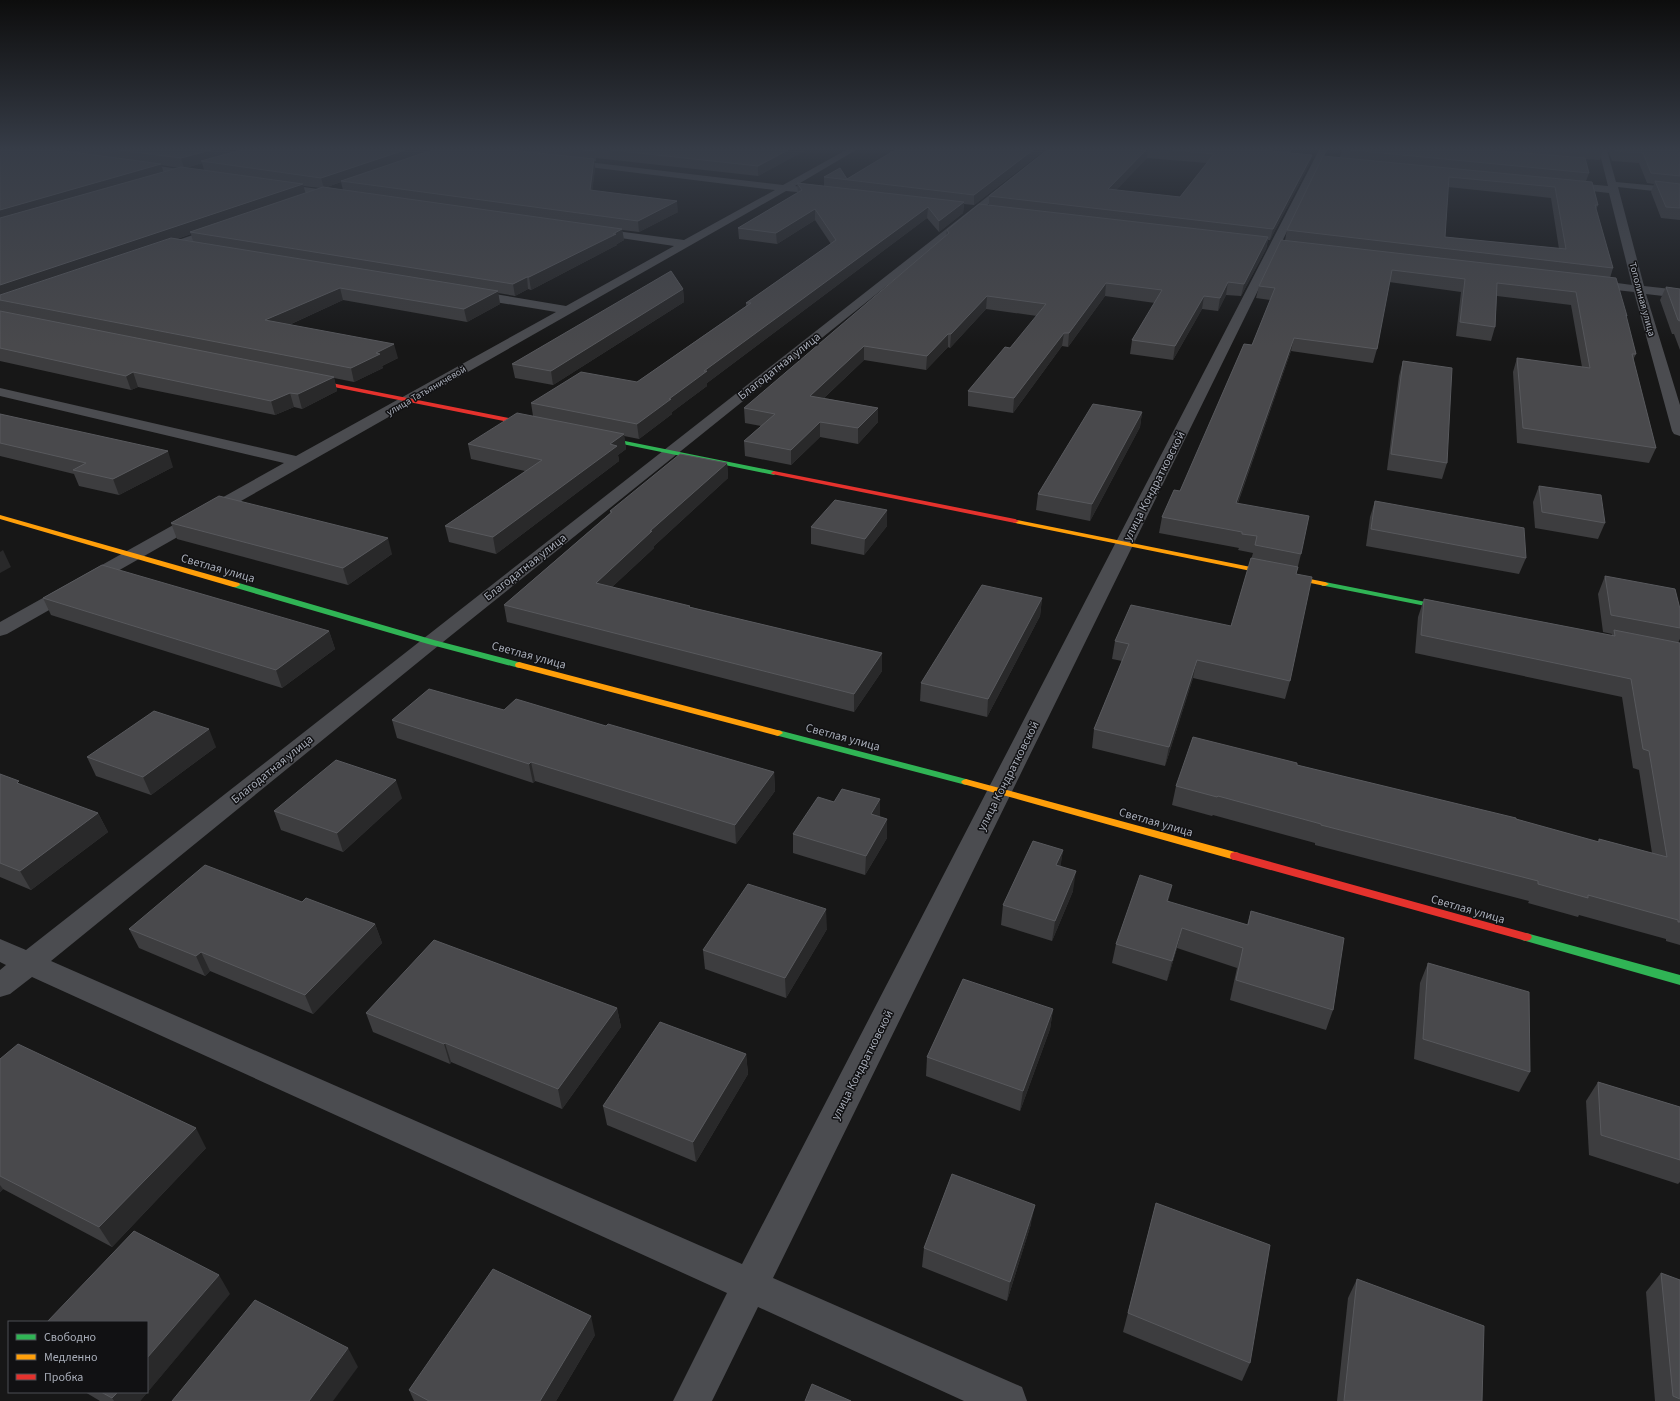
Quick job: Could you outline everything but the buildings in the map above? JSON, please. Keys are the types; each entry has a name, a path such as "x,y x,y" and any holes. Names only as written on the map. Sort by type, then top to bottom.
{"street":[{"name":"улица Татьяничевой","path":"0,630 738,215"},
{"name":"Благодатная улица","path":"0,986 968,215"},
{"name":"улица Кондратковской","path":"692,1401 1125,544 1289,215"},
{"name":"Тополиная улица","path":"1620,215 1639,289 1680,432"},
{"path":"150,253 233,224"},
{"path":"583,229 686,244"},
{"path":"173,245 196,249"},
{"path":"1577,281 1680,294"},
{"path":"460,292 568,310"},
{"path":"300,379 546,428"},
{"path":"0,392 299,462"},
{"path":"584,435 1461,611"},
{"name":"Светлая улица","path":"0,517 431,642 1000,791 1680,980"},
{"path":"0,950 1008,1401"}],"traffic: fast":[{"path":"595,437 774,473"},
{"path":"1325,584 1451,609"},
{"path":"236,585 431,642 519,665"},
{"path":"778,733 966,782"},
{"path":"1526,937 1680,980"}],"traffic: slow":[{"path":"0,517 236,585"},
{"path":"1015,521 1325,584"},
{"path":"519,665 778,733"},
{"path":"966,782 1235,856"}],"traffic: jam":[{"path":"306,380 534,425"},
{"path":"774,473 1015,521"},
{"path":"1235,856 1526,937"}]}
